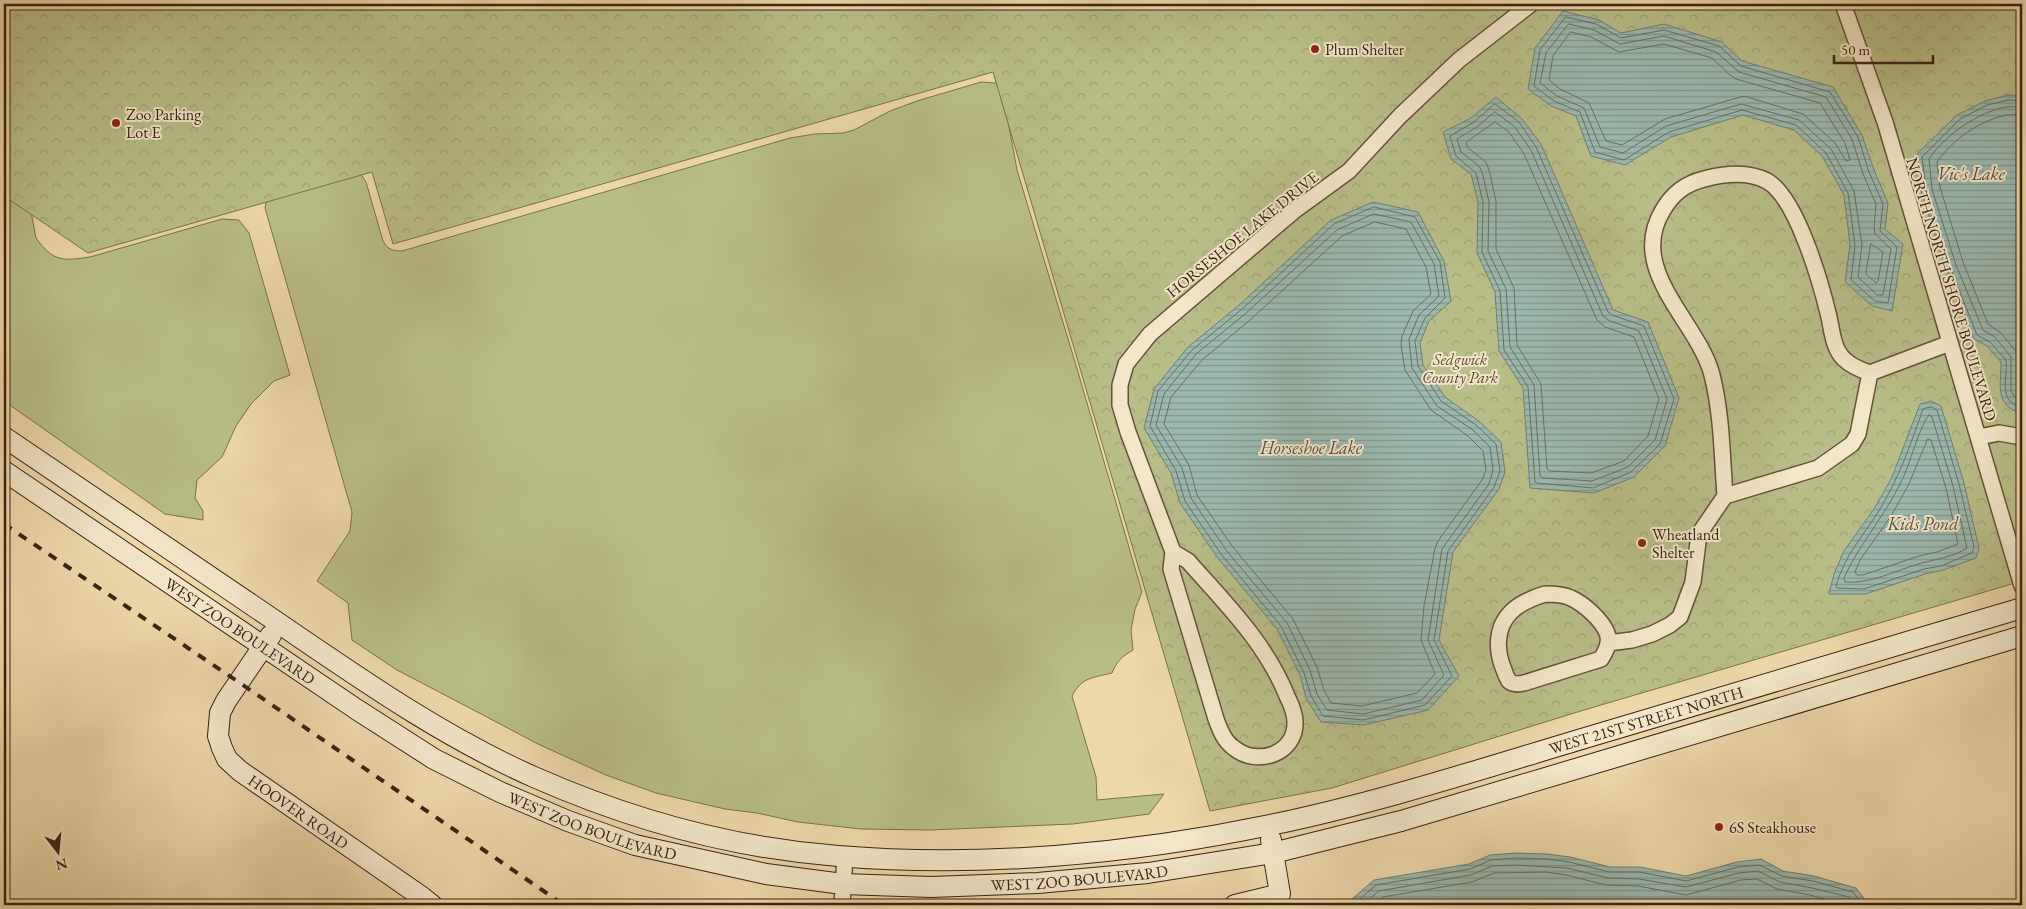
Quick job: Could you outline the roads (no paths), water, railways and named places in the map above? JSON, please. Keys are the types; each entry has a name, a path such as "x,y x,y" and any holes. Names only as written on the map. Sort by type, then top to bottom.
{"main road":[{"name":"WEST ZOO BOULEVARD","path":"4,438 383,695 439,729 479,751 591,800 701,834 762,845 845,856 957,860 1045,856 1123,848 1268,826"},
{"name":"WEST ZOO BOULEVARD","path":"4,471 264,648 434,759 500,792 568,821 635,845 766,874 843,884 931,887 1038,883 1148,873 1273,853"},
{"name":"WEST 21ST STREET NORTH","path":"1268,826 1427,784 2022,608"},
{"name":"HOOVER ROAD","path":"278,623 264,648 226,701 220,714 218,736 222,748 232,764 432,905"},
{"name":"WEST 21ST STREET NORTH","path":"1273,853 1411,818 2022,636"},
{"path":"1235,905 1282,899 1268,826"}],"street":[{"name":"HORSESHOE LAKE DRIVE","path":"1173,552 1128,432 1120,405 1120,385 1126,364 1150,334 1294,211 1349,171 1400,116 1459,60 1531,4"},
{"name":"NORTH NORTH SHORE BOULEVARD","path":"1843,4 1885,122 2022,586"},
{"path":"1608,643 1632,640 1652,634 1680,617 1692,582 1699,534 1724,496 1720,422 1712,374 1660,278 1654,262 1652,246 1655,228 1672,195 1687,184 1703,179 1729,175 1744,175 1766,181 1781,192 1810,254 1828,311 1836,347 1842,358 1854,367 1870,373 1950,343"},
{"path":"1724,496 1818,468 1852,444 1858,434 1870,373"},
{"path":"1978,437 1999,433 2022,437"},
{"path":"1173,552 1188,561 1258,642 1281,680 1293,711 1294,733 1282,750 1271,756 1259,758 1242,754 1232,747 1221,732 1171,569 1173,552"},
{"path":"1545,594 1571,597 1581,604 1607,633 1608,643 1606,652 1601,658 1524,683 1514,684 1508,680 1498,651 1498,636 1510,613 1533,598 1545,594"},
{"path":"842,905 845,856"}],"water":[{"path":"1872,4 2022,4 2022,10 1989,7 1887,9"},
{"path":"1563,11 1599,20 1621,33 1664,24 1722,42 1742,61 1833,87 1862,135 1888,203 1885,229 1903,244 1892,311 1872,306 1845,282 1850,245 1844,195 1822,156 1794,130 1743,115 1671,137 1625,165 1591,156 1576,116 1551,106 1528,89 1535,48"},
{"name":"Vic's Lake","path":"2008,95 2022,96 2022,414 2013,410 2003,400 2000,387 2001,362 1987,346 1974,339 1946,268 1921,191 1917,154 1957,115 1985,101"},
{"path":"1496,97 1522,119 1541,144 1613,310 1648,322 1679,398 1665,446 1634,477 1594,493 1530,488 1523,388 1499,351 1495,292 1477,253 1478,203 1471,174 1451,159 1443,132 1471,118"},
{"name":"Horseshoe Lake","path":"1373,202 1418,212 1444,261 1451,301 1429,321 1420,343 1423,365 1445,397 1480,422 1501,442 1505,472 1499,489 1453,552 1439,640 1459,676 1428,710 1364,725 1321,722 1306,698 1300,675 1277,629 1217,557 1180,503 1171,473 1144,428 1154,389 1188,347 1238,306 1331,220"},
{"name":"Kids Pond","path":"1931,401 1941,406 1964,483 1979,548 1976,558 1865,594 1829,594 1834,574 1844,551 1876,506 1892,477 1920,404"},
{"path":"1516,853 1570,857 1610,867 1640,867 1686,876 1737,862 1761,859 1783,871 1814,876 1856,888 1869,905 1345,905 1374,880 1469,864 1490,855"}],"railway":[{"path":"4,524 564,905"}],"place":[{"name":"Plum Shelter","path":"1315,49"},
{"name":"Zoo Parking Lot E","path":"116,123"},
{"name":"Wheatland Shelter","path":"1642,543"},
{"name":"6S Steakhouse","path":"1719,827"}],"park label":[{"name":"Sedgwick County Park","path":"1460,368"}]}
